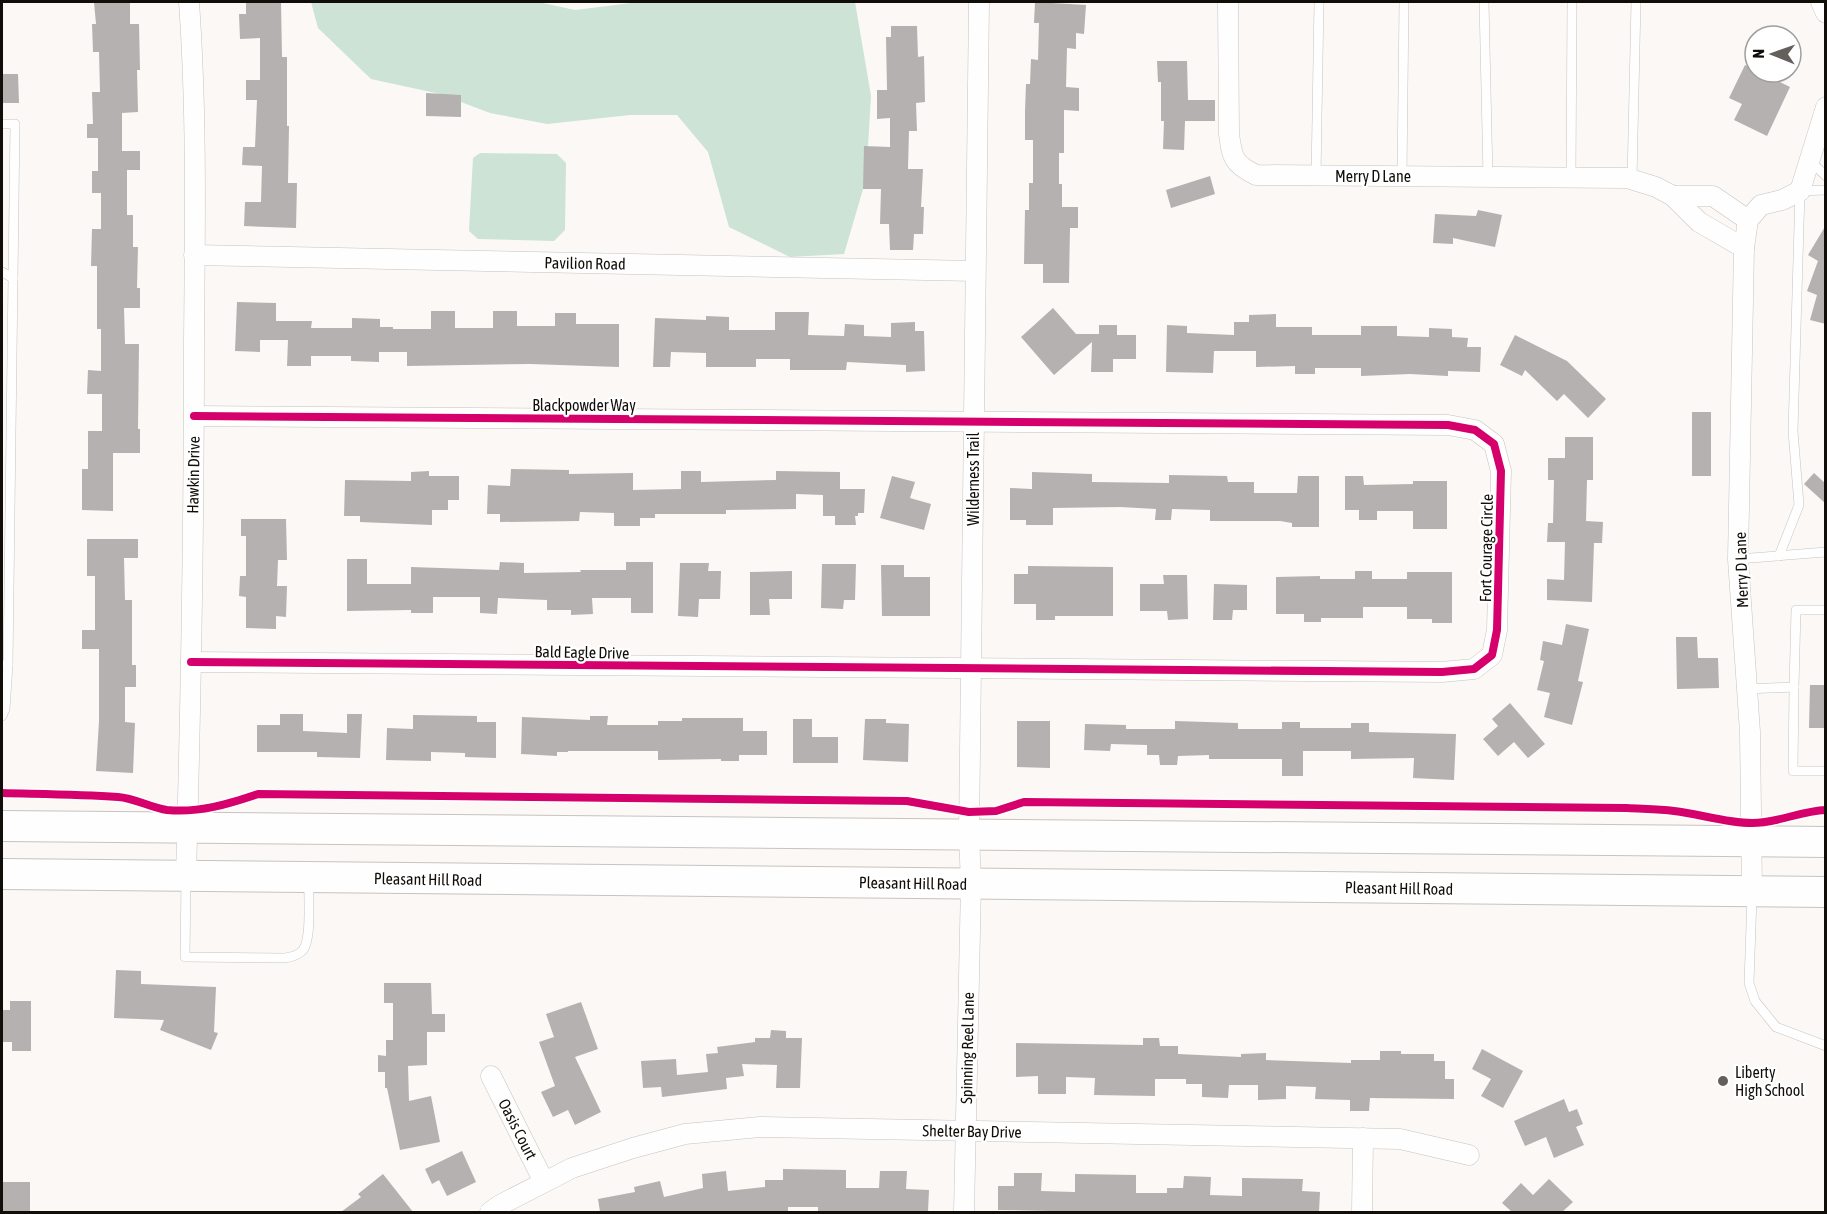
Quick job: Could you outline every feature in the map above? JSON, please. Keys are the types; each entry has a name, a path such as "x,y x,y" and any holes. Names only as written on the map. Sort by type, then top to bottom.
{"main road":[{"path":"2,826 1826,842"},
{"name":"Pleasant Hill Road","path":"2,874 1826,892"}],"street":[{"name":"Hawkin Drive","path":"186,876 194,416 193,134 189,2"},
{"name":"Wilderness Trail","path":"971,884 969,834 979,2"},
{"name":"Merry D Lane","path":"1228,2 1229,134 1232,153 1241,168 1256,175 1632,180 1656,187 1673,196 1699,222 1744,249"},
{"path":"1821,2 1826,13"},
{"path":"1748,220 1761,205 1782,200 1800,191 1826,107"},
{"name":"Merry D Lane","path":"1673,196 1713,196 1748,220 1744,249 1738,559 1747,689 1752,891"},
{"name":"Pavilion Road","path":"194,255 975,271"},
{"name":"Blackpowder Way","path":"194,416 974,421"},
{"name":"Fort Courage Circle","path":"972,670 1442,672 1474,669 1492,655 1497,630 1501,471 1494,444 1475,430 1448,425 974,421"},
{"name":"Bald Eagle Drive","path":"191,662 972,670"},
{"name":"Spinning Reel Lane","path":"964,1212 971,884"},
{"name":"Oasis Court","path":"491,1076 544,1182"},
{"name":"Shelter Bay Drive","path":"490,1212 572,1168 633,1148 685,1134 760,1127 1400,1139 1469,1155"},
{"path":"1362,1212 1363,1138"}],"lane":[{"path":"1316,176 1319,2"},
{"path":"1402,176 1404,2"},
{"path":"1484,2 1488,177"},
{"path":"1571,178 1572,2"},
{"path":"1632,180 1636,2"},
{"path":"2,124 15,124 5,709 2,716"},
{"path":"1810,161 1826,176"},
{"path":"1779,556 1799,505 1793,431 1800,191 1826,190"},
{"path":"2,272 13,278"},
{"path":"1738,559 1826,552"},
{"path":"1826,610 1796,610 1793,771 1826,771"},
{"path":"1747,689 1794,687"},
{"path":"186,876 185,957 196,958 285,958 303,951 307,935 309,878"},
{"path":"1752,891 1749,983 1755,1001 1776,1027 1826,1046"}],"green space":[{"path":"311,2 538,2 575,10 640,2 855,2 871,96 866,179 844,254 790,257 729,227 708,152 677,115 630,115 547,124 490,113 440,94 371,79 318,28"},
{"path":"480,153 557,154 566,163 565,230 554,241 478,239 469,231 473,158"}],"building":[{"path":"94,2 130,2 130,24 139,24 138,112 122,113 122,151 140,151 140,170 127,170 127,215 133,215 133,247 138,247 137,288 140,288 140,308 124,308 125,344 139,344 140,453 113,453 113,511 82,510 82,469 88,469 88,431 102,431 102,394 87,394 88,370 101,371 101,329 97,329 97,266 91,266 92,229 101,229 101,193 92,193 92,171 98,171 98,138 87,138 87,124 93,124 92,92 100,92 99,52 93,52 92,24 96,24"},
{"path":"246,2 281,2 282,57 287,57 288,183 297,183 296,228 244,226 245,202 261,202 262,166 242,165 243,147 255,147 257,100 246,100 246,80 260,80 260,38 240,39 239,14 246,14"},
{"path":"1035,2 1086,5 1084,34 1076,33 1076,49 1067,48 1066,87 1079,88 1079,111 1064,110 1064,153 1059,153 1062,207 1078,207 1078,228 1070,228 1069,283 1043,283 1043,264 1024,264 1025,210 1029,210 1029,183 1033,183 1033,140 1025,140 1025,111 1026,84 1030,84 1031,59 1038,60 1039,23 1034,23"},
{"path":"891,26 917,26 918,57 924,56 925,102 916,103 917,131 909,131 908,169 923,169 921,207 924,207 923,234 914,234 913,250 890,250 889,224 880,224 881,189 863,189 864,146 890,147 890,118 877,119 877,90 887,90 886,37 891,37"},
{"path":"1157,61 1187,61 1188,100 1215,100 1215,121 1185,121 1184,150 1163,149 1164,121 1161,121 1161,82 1158,82"},
{"path":"1743,69 1743,84 1784,84 1790,87 1767,136 1734,120 1742,104 1729,98"},
{"path":"2,74 18,74 19,103 2,103"},
{"path":"426,93 461,95 461,117 426,116"},
{"path":"1210,176 1215,194 1171,208 1166,190"},
{"path":"1478,210 1502,215 1495,247 1453,238 1453,244 1433,243 1435,214 1476,216"},
{"path":"1826,225 1826,324 1810,320 1817,295 1807,291 1818,261 1808,255"},
{"path":"237,302 276,303 276,321 312,321 311,328 352,328 352,318 380,319 380,327 393,327 393,329 431,329 431,311 455,311 455,328 493,328 493,311 517,311 517,326 555,326 555,313 576,313 576,324 619,324 619,367 530,364 407,366 407,352 379,352 379,362 351,361 351,356 311,356 311,366 287,366 288,340 260,340 260,352 235,351"},
{"path":"1053,308 1076,334 1099,334 1099,325 1117,325 1117,335 1136,335 1136,359 1113,359 1113,372 1091,372 1092,342 1054,375 1021,337"},
{"path":"775,312 809,312 808,335 844,336 845,324 864,325 864,336 891,337 891,323 915,322 915,331 924,331 925,371 906,372 906,365 847,362 846,370 790,370 790,359 756,359 756,367 706,367 706,353 671,352 670,367 653,367 655,318 706,320 706,316 729,317 729,330 775,330"},
{"path":"1276,314 1276,327 1312,327 1312,335 1361,335 1361,326 1397,326 1397,336 1429,337 1429,328 1452,329 1452,337 1468,338 1467,347 1481,347 1480,372 1448,371 1448,376 1410,374 1361,376 1361,368 1315,368 1315,374 1295,374 1295,366 1256,367 1256,351 1214,351 1213,373 1166,372 1167,325 1187,326 1187,333 1234,335 1234,322 1249,322 1249,315"},
{"path":"1515,335 1567,361 1606,399 1588,418 1564,394 1557,401 1525,370 1522,376 1500,365"},
{"path":"1692,412 1711,412 1711,476 1692,476"},
{"path":"1565,437 1593,437 1593,480 1587,480 1586,521 1603,522 1602,543 1594,543 1592,602 1547,600 1547,579 1564,580 1565,542 1547,542 1548,523 1553,523 1554,480 1548,480 1548,458 1565,458"},
{"path":"511,469 569,470 569,474 633,473 633,490 681,489 681,471 701,471 701,482 776,480 776,471 840,472 840,489 865,489 864,513 858,513 858,516 855,516 856,525 835,525 835,516 823,516 823,495 796,494 796,509 726,510 726,514 655,514 655,518 640,518 640,526 614,526 614,513 580,512 579,521 500,522 500,514 487,514 488,485 510,486"},
{"path":"429,471 429,476 459,476 459,500 448,500 448,510 432,510 432,525 360,522 360,516 344,516 345,480 411,481 411,472"},
{"path":"1032,472 1092,474 1092,482 1169,483 1169,475 1227,476 1228,482 1254,482 1254,493 1297,493 1298,476 1319,476 1319,527 1292,527 1292,523 1280,521 1210,521 1210,510 1172,509 1171,520 1155,520 1156,509 1120,507 1053,508 1053,525 1026,525 1026,520 1010,520 1010,488 1032,489"},
{"path":"1814,473 1826,484 1826,504 1804,484"},
{"path":"892,476 915,482 910,498 931,504 924,530 880,518"},
{"path":"1345,476 1363,476 1364,485 1447,481 1447,529 1413,529 1413,511 1377,511 1377,520 1359,520 1359,510 1345,510"},
{"path":"241,519 286,519 287,560 278,560 277,586 287,586 286,617 276,616 276,629 246,628 246,597 239,596 240,576 246,576 246,536 241,536"},
{"path":"87,539 138,539 138,558 124,558 125,600 132,600 132,665 136,665 136,687 125,687 125,722 135,723 133,773 96,771 99,649 82,649 82,630 95,630 95,576 87,576"},
{"path":"347,559 367,559 367,584 411,584 411,567 499,570 500,562 524,563 524,573 581,572 580,570 626,570 626,562 653,562 653,613 631,613 631,598 592,598 593,614 571,615 571,610 547,610 547,600 498,598 497,614 480,613 480,597 433,597 433,613 411,613 411,610 347,611"},
{"path":"680,563 709,563 708,571 721,571 720,599 699,599 698,617 678,616"},
{"path":"822,564 856,564 855,600 844,600 843,609 821,608"},
{"path":"881,565 904,565 904,577 930,577 930,616 882,616"},
{"path":"1028,566 1113,567 1113,616 1055,616 1055,620 1036,620 1036,604 1014,604 1014,574 1028,574"},
{"path":"792,571 792,599 769,599 770,615 750,615 750,572"},
{"path":"1355,571 1372,571 1372,579 1407,579 1407,572 1452,572 1452,623 1432,623 1432,619 1407,619 1407,607 1363,607 1363,618 1321,618 1321,622 1304,622 1304,614 1276,614 1276,577 1320,576 1320,579 1355,579"},
{"path":"1163,575 1187,575 1188,619 1168,620 1167,611 1140,611 1140,584 1164,584"},
{"path":"1214,584 1247,585 1247,610 1233,610 1232,620 1213,620"},
{"path":"1566,624 1589,629 1578,681 1583,682 1572,725 1544,717 1550,693 1537,690 1544,661 1540,660 1543,641 1562,645"},
{"path":"1676,637 1697,637 1698,658 1718,658 1719,688 1677,689"},
{"path":"1810,685 1826,685 1826,728 1809,728"},
{"path":"1510,703 1545,744 1528,758 1514,742 1498,756 1483,739 1498,726 1492,719"},
{"path":"280,714 303,714 303,731 347,733 347,714 362,714 360,758 317,757 317,752 257,752 257,725 280,725"},
{"path":"413,715 477,716 477,722 496,722 496,758 465,757 465,753 431,752 431,761 386,760 387,728 413,729"},
{"path":"590,716 608,716 607,725 658,725 658,721 682,721 682,718 743,718 743,731 767,731 767,755 739,755 739,761 721,761 721,759 658,760 658,751 568,751 557,752 557,756 521,754 522,717 590,720"},
{"path":"793,719 812,719 812,737 838,737 838,763 793,763"},
{"path":"865,719 886,719 886,723 909,724 908,762 863,760"},
{"path":"1017,721 1050,721 1050,768 1017,767"},
{"path":"1175,721 1238,723 1238,729 1282,729 1282,722 1300,722 1300,728 1351,728 1351,723 1369,723 1369,732 1456,734 1454,780 1413,778 1414,758 1351,759 1351,751 1303,751 1303,776 1282,776 1282,759 1209,759 1209,755 1178,756 1177,765 1160,765 1159,755 1147,755 1147,745 1111,744 1110,751 1084,750 1085,724 1126,725 1126,729 1175,729"},
{"path":"116,970 141,971 141,984 216,987 214,1032 218,1033 211,1050 160,1030 164,1020 114,1018"},
{"path":"384,983 431,983 432,1014 445,1014 445,1032 427,1032 427,1065 408,1066 409,1101 431,1096 440,1142 400,1150 387,1088 385,1088 385,1072 378,1072 378,1055 386,1056 386,1040 393,1040 393,1003 384,1003"},
{"path":"10,1001 31,1001 31,1051 12,1051 12,1042 2,1042 2,1010 10,1010"},
{"path":"581,1002 598,1049 575,1057 601,1112 575,1125 568,1110 553,1117 541,1092 555,1086 539,1042 554,1037 546,1014"},
{"path":"771,1030 786,1031 786,1038 802,1038 800,1088 776,1088 777,1065 742,1064 744,1076 726,1078 727,1089 662,1097 661,1087 643,1088 641,1061 676,1059 677,1075 708,1072 706,1054 718,1053 717,1047 755,1042 755,1038 770,1038"},
{"path":"1143,1038 1159,1038 1160,1046 1178,1046 1178,1054 1241,1057 1241,1054 1266,1053 1266,1060 1351,1063 1351,1060 1380,1060 1380,1051 1401,1051 1401,1054 1434,1054 1434,1061 1445,1061 1445,1079 1454,1079 1454,1099 1370,1098 1369,1111 1350,1111 1350,1100 1315,1099 1316,1087 1286,1086 1286,1099 1258,1100 1258,1085 1229,1085 1228,1098 1202,1097 1202,1084 1186,1084 1186,1079 1155,1079 1155,1096 1094,1095 1095,1078 1066,1077 1066,1094 1038,1094 1038,1076 1016,1077 1016,1043 1143,1045"},
{"path":"1482,1049 1523,1071 1503,1108 1481,1096 1491,1079 1472,1069"},
{"path":"1564,1099 1569,1112 1577,1109 1583,1124 1576,1127 1584,1145 1554,1158 1546,1137 1525,1146 1514,1121"},
{"path":"462,1151 476,1182 447,1196 439,1180 432,1184 425,1169"},
{"path":"783,1169 846,1170 846,1188 879,1188 880,1171 907,1171 906,1189 929,1190 928,1212 818,1212 818,1207 788,1207 788,1212 600,1212 598,1199 635,1192 634,1187 660,1181 664,1197 703,1188 702,1174 726,1171 728,1191 765,1187 765,1180 783,1180"},
{"path":"1014,1173 1042,1173 1041,1191 1075,1192 1075,1174 1136,1175 1136,1193 1167,1193 1167,1188 1183,1188 1184,1176 1211,1177 1210,1195 1242,1196 1242,1178 1303,1179 1302,1191 1320,1192 1319,1212 998,1210 998,1186 1014,1186"},
{"path":"383,1174 413,1212 341,1212 361,1197 358,1194"},
{"path":"1549,1179 1573,1202 1562,1212 1512,1212 1502,1203 1521,1183 1533,1195"},
{"path":"2,1182 30,1182 30,1212 2,1212"}],"cycle path":[{"path":"191,662 1442,672 1474,669 1492,655 1497,630 1501,471 1494,444 1475,430 1448,425 194,416"},
{"path":"2,793 118,797 161,809 179,811 214,807 258,794 907,801 969,812 996,811 1024,802 1627,808 1674,811 1732,822 1752,823 1826,810"}],"place":[{"name":"Liberty High School","path":"1723,1081"}]}
